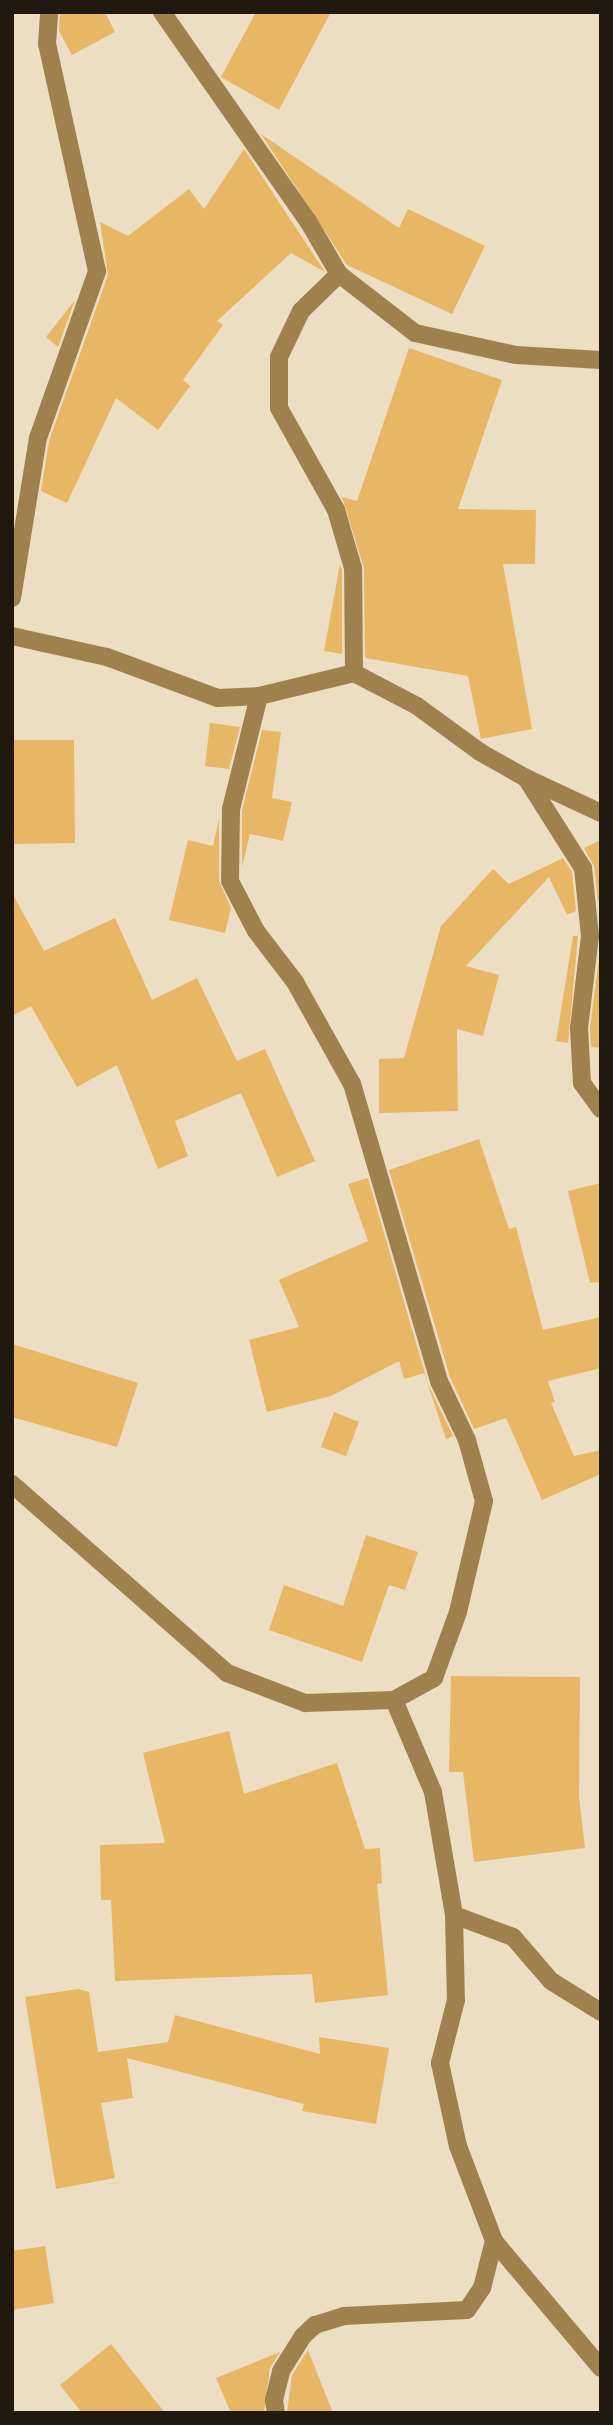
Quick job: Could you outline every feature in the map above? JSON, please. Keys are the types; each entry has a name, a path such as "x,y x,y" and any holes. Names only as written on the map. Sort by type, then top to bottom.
{"street":[{"path":"12,598 38,438 97,271 47,44 49,12"},
{"path":"162,12 308,221 339,274 415,333 516,355 601,360"},
{"path":"339,274 300,311 279,358 279,408 336,510 353,568 354,673"},
{"path":"12,635 107,657 218,698 259,696 354,673 417,706 480,752 526,778 601,813"},
{"path":"12,1484 227,1673 305,1703 394,1700 434,1678 457,1612 484,1502 467,1440 439,1381 352,1084 295,982 256,931 230,881 231,809 259,696"},
{"path":"526,778 583,868 590,936 579,1028 582,1083 601,1110"},
{"path":"394,1700 433,1793 454,1915 456,2000 440,2063 458,2146 494,2241 601,2368"},
{"path":"454,1915 513,1937 551,1981 601,2012"},
{"path":"276,2413 274,2400 281,2371 315,2325 344,2316 467,2310 482,2288 494,2241"}],"building":[{"path":"60,12 105,12 115,32 72,55 59,31"},
{"path":"256,12 331,12 279,110 221,77"},
{"path":"261,134 399,228 408,209 485,246 452,314 347,265"},
{"path":"244,149 325,272 291,253 217,321 223,325 183,380 190,386 158,430 116,398 67,503 41,491 49,441 108,275 100,222 128,236 189,189 204,209"},
{"path":"75,300 58,347 46,337"},
{"path":"409,348 502,380 458,509 536,510 535,564 503,564 532,729 481,739 468,676 365,658 364,568 342,497 357,501"},
{"path":"340,564 342,570 342,654 324,651"},
{"path":"210,723 240,727 229,769 205,766"},
{"path":"262,730 281,732 272,798 292,802 283,841 250,834 242,867 242,810"},
{"path":"12,740 74,740 75,843 12,844"},
{"path":"219,819 219,881 231,908 225,933 169,920 188,840 213,846"},
{"path":"601,840 601,900 598,901 594,866 584,848"},
{"path":"563,858 572,872 576,911 567,915 549,877 466,966 499,975 483,1036 457,1029 458,1111 379,1113 379,1059 404,1058 441,926 493,869 509,884"},
{"path":"12,893 44,951 115,918 152,1000 197,978 237,1061 265,1049 315,1161 277,1177 241,1093 175,1121 188,1156 158,1169 117,1065 77,1087 31,1006 12,1016"},
{"path":"573,936 578,936 568,1043 556,1041"},
{"path":"601,942 601,1048 591,1047 590,1028"},
{"path":"479,1139 509,1229 516,1227 543,1330 601,1317 601,1368 548,1381 555,1402 551,1403 574,1456 601,1450 601,1474 542,1500 506,1418 474,1429 450,1377 389,1170"},
{"path":"368,1178 428,1384 453,1436 446,1439 424,1373 404,1379 399,1361 331,1396 267,1412 249,1340 299,1327 279,1280 368,1241 348,1184"},
{"path":"601,1183 601,1282 590,1283 568,1191"},
{"path":"12,1344 138,1383 117,1447 12,1417"},
{"path":"334,1412 359,1422 346,1456 321,1447"},
{"path":"366,1535 418,1552 405,1590 389,1585 362,1662 269,1630 284,1585 343,1606"},
{"path":"451,1676 580,1677 579,1797 585,1848 474,1862 463,1772 449,1772"},
{"path":"229,1731 244,1794 337,1763 365,1849 380,1848 382,1883 377,1884 388,1995 315,2003 312,1974 115,1981 111,1900 101,1900 100,1845 165,1843 143,1753"},
{"path":"78,1989 89,1992 98,2052 168,2042 175,2015 320,2054 319,2037 389,2048 376,2124 302,2111 304,2104 127,2058 133,2098 101,2103 115,2178 56,2189 25,1997"},
{"path":"45,2246 54,2303 12,2310 12,2251"},
{"path":"111,2344 165,2413 82,2413 60,2385"},
{"path":"308,2350 333,2413 287,2413 292,2375"},
{"path":"280,2352 270,2368 264,2413 231,2413 216,2378"}]}
